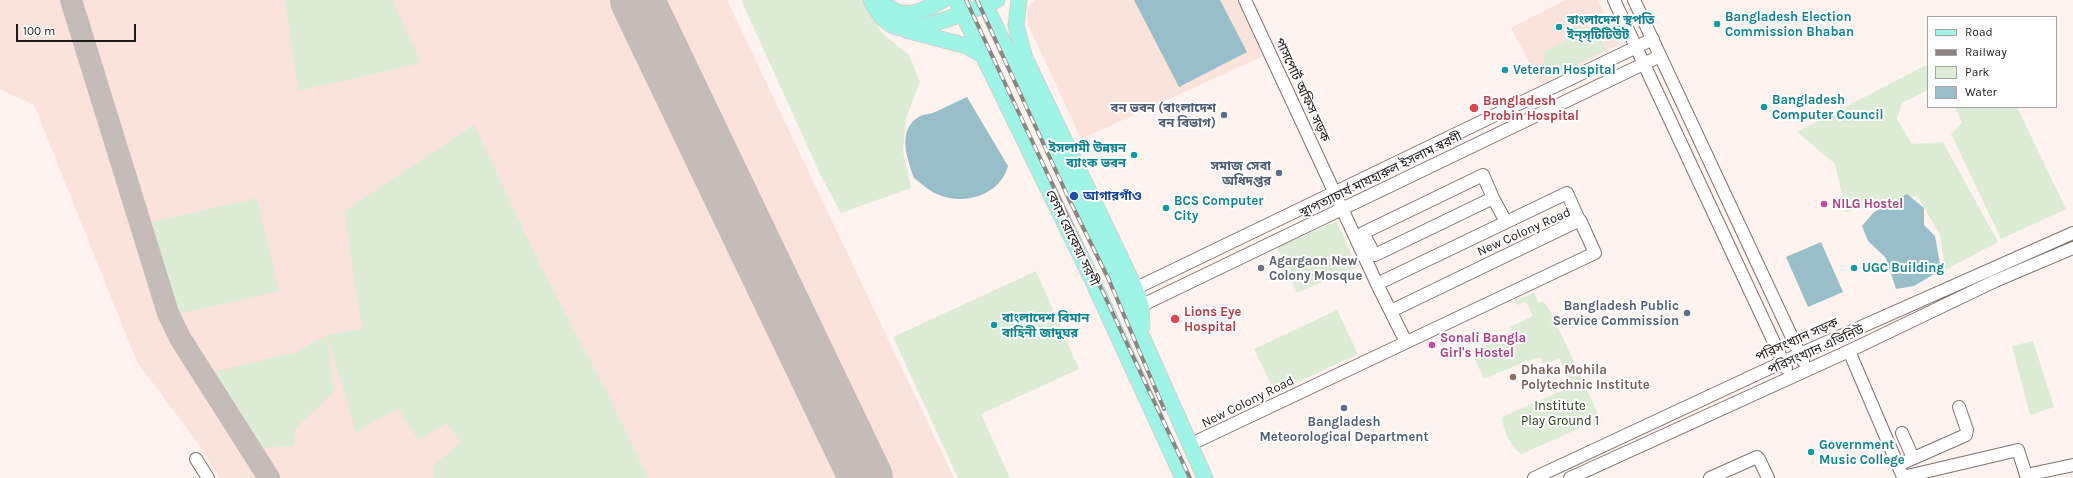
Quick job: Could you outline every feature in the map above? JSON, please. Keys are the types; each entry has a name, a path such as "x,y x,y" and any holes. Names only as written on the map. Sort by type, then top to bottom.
{"main road":[{"path":"871,0 885,20 896,27 967,46 984,56"},
{"path":"883,0 897,12 909,14 922,11 943,0"},
{"name":"বেগম রোকেয়া সরণী","path":"956,0 1089,273 1183,478"},
{"path":"1019,0 1016,26 1025,58 1129,291"},
{"path":"896,27 922,26 962,14 988,2"},
{"name":"বেগম রোকেয়া সরণী","path":"988,2 1129,291 1136,308 1142,336 1189,445 1205,478"},
{"path":"1172,453 1189,445"}],"street":[{"name":"পাসপোর্ট অফিস সড়ক","path":"1245,0 1342,209"},
{"path":"1614,0 1790,377"},
{"path":"1634,0 1807,369"},
{"name":"স্থাপত্যাচার্য মাযহারুল ইসলাম স্বরণী","path":"1129,291 1653,39"},
{"name":"স্থাপত্যাচার্য মাযহারুল ইসলাম স্বরণী","path":"1136,308 1660,56"},
{"path":"1503,111 1511,127"},
{"name":"New Colony Road","path":"1493,198 1375,255 1363,233 1483,175 1506,222"},
{"name":"New Colony Road","path":"1377,284 1567,193 1579,220 1489,264"},
{"path":"1342,209 1406,342"},
{"name":"New Colony Road","path":"1189,445 1595,253 1580,220 1391,311"},
{"name":"পরিসংখ্যান সড়ক","path":"1534,478 1800,354 2073,233"},
{"name":"পরিসংখ্যান এভিনিউ","path":"1570,478 1849,350 1995,281 2073,248"},
{"path":"1849,350 1898,465 1901,477 2018,450 2026,475 2073,465"},
{"path":"1898,465 1966,435 1967,430 1959,407"},
{"path":"1902,434 1913,458"},
{"path":"1710,478 1757,457 1768,478"},
{"path":"196,459 208,478"}],"shaded area":[{"path":"0,0 727,0 954,478 220,478 195,439 137,362 34,105 0,89"},
{"path":"1035,0 1237,0 1263,56 1081,139 1027,22 1028,7"},
{"path":"1566,0 1598,0 1620,44 1541,84 1511,28"}],"green space":[{"path":"285,0 392,0 421,63 298,91"},
{"path":"741,0 867,0 881,32 909,55 920,82 906,119 903,151 911,188 841,213 820,174"},
{"path":"1595,27 1606,50 1552,76 1543,61 1544,52"},
{"path":"1927,65 1927,90 1902,103 1897,119 1912,144 1943,142 1998,242 1945,270 1940,234 1917,196 1846,212 1835,164 1797,132"},
{"path":"1955,108 2017,108 2066,209 2001,239 1951,134 1962,123"},
{"path":"474,125 540,265 609,397 648,478 433,478 433,465 461,443 447,423 418,440 398,408 356,432 328,338 333,392 296,428 294,446 260,448 210,373 296,352 327,335 362,329 344,211"},
{"path":"257,198 279,291 174,315 152,222"},
{"path":"1337,221 1357,267 1297,293 1277,247"},
{"path":"1036,271 1079,369 981,414 1010,478 958,478 893,337"},
{"name":"Institute Play Ground 1","path":"1534,293 1539,303 1543,301 1550,310 1601,420 1591,425 1588,421 1588,424 1582,427 1522,454 1518,452 1511,444 1502,421 1502,417 1568,388 1566,388 1565,380 1567,376 1559,358 1544,365 1540,357 1527,362 1526,359 1524,362 1484,379 1472,351 1510,336 1515,338 1518,342 1510,327 1533,316 1526,302 1517,305 1515,300"},
{"path":"1337,310 1358,354 1275,393 1254,349"},
{"path":"2033,341 2054,407 2030,415 2012,346"}],"water":[{"path":"1134,0 1220,0 1247,52 1179,87"},
{"path":"967,97 1008,166 1004,176 997,185 989,191 979,196 958,199 937,194 914,178 905,145 908,129 920,116 933,113"},
{"path":"1907,194 1924,208 1924,225 1935,236 1941,270 1914,286 1896,289 1886,258 1868,241 1862,226 1874,212"},
{"path":"1821,242 1843,292 1808,307 1786,257"}],"taxiway":[{"path":"71,0 168,313 180,338 269,478"}],"runway":[{"path":"637,0 866,478"}],"railway":[{"path":"966,0 1190,478"},
{"path":"977,0 1068,197 1109,280 1164,409"}],"place":[{"name":"Bangladesh Election Commission Bhaban","path":"1717,24"},
{"name":"বাংলাদেশ স্থপতি ইন্‌স্‌টিটিউট","path":"1559,27"},
{"name":"Veteran Hospital","path":"1505,70"},
{"name":"Bangladesh Computer Council","path":"1764,107"},
{"name":"Bangladesh Probin Hospital","path":"1474,108"},
{"name":"বন ভবন (বাংলাদেশ বন বিভাগ)","path":"1224,115"},
{"name":"ইসলামী উন্নয়ন ব্যাংক ভবন","path":"1134,155"},
{"name":"সমাজ সেবা অধিদপ্তর","path":"1279,173"},
{"name":"আগারগাঁও","path":"1074,196"},
{"name":"NILG Hostel","path":"1824,204"},
{"name":"BCS Computer City","path":"1166,208"},
{"name":"Agargaon New Colony Mosque","path":"1261,268"},
{"name":"UGC Building","path":"1854,268"},
{"name":"Bangladesh Public Service Commission","path":"1687,313"},
{"name":"Lions Eye Hospital","path":"1175,319"},
{"name":"বাংলাদেশ বিমান বাহিনী জাদুঘর","path":"994,325"},
{"name":"Sonali Bangla Girl's Hostel","path":"1432,345"},
{"name":"Dhaka Mohila Polytechnic Institute","path":"1513,377"},
{"name":"Bangladesh Meteorological Department","path":"1344,408"},
{"name":"Government Music College","path":"1811,452"}]}
